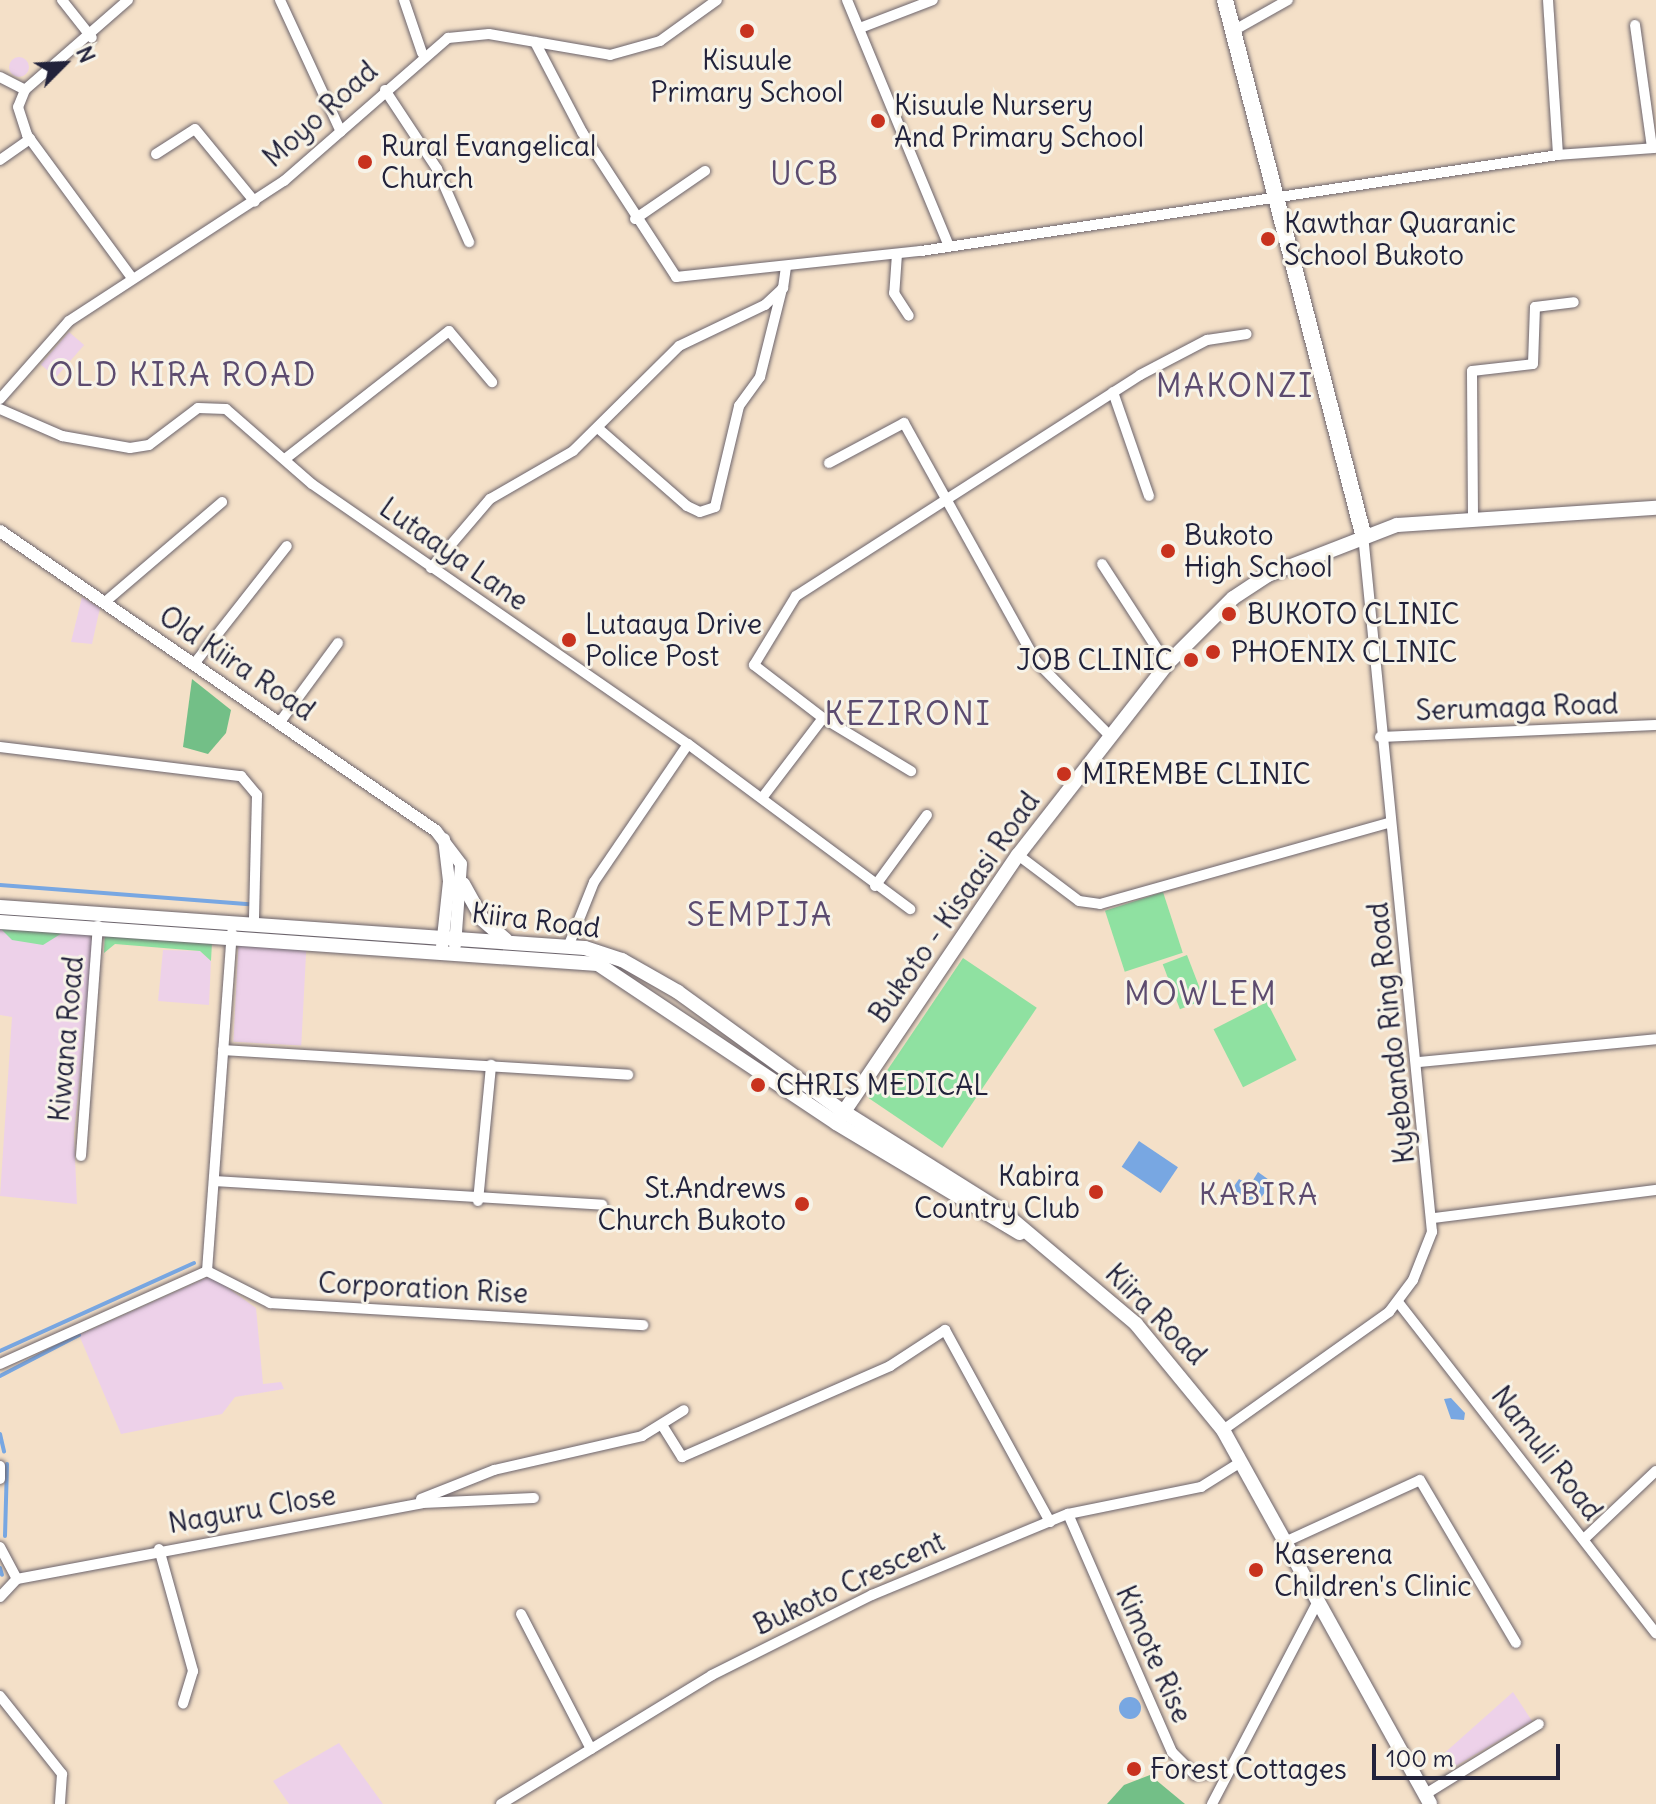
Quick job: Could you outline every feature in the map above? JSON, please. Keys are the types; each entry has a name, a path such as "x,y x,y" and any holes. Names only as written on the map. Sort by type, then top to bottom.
{"main road":[{"path":"1225,0 1272,196 1363,534"},
{"name":"Bukoto - Kisaasi Road","path":"840,1118 1018,855 1167,664 1249,586 1363,534 1473,517 1656,508"},
{"path":"463,884 483,920 507,940"},
{"name":"Kiira Road","path":"0,907 232,927 616,971 840,1118 1002,1211 1136,1324 1227,1437 1284,1537"},
{"name":"Kiira Road","path":"0,922 232,927 254,921 450,935 602,951 678,992 840,1118"},
{"path":"1284,1537 1427,1800"}],"street":[{"path":"62,0 92,38"},
{"path":"128,0 92,38 25,90 18,107 30,139 130,275"},
{"path":"280,0 341,132"},
{"path":"404,0 422,53"},
{"path":"696,0 705,11"},
{"name":"Moyo Road","path":"0,399 52,334 130,275 255,202 341,132 422,53 463,33 598,54 628,52 705,11 717,0"},
{"path":"847,0 949,246"},
{"path":"860,28 933,0"},
{"path":"1233,31 1288,0"},
{"path":"1548,0 1558,155"},
{"path":"535,42 635,219 676,277 897,254 1558,155 1654,148 1635,25"},
{"path":"0,77 25,90"},
{"path":"385,90 437,169 469,242"},
{"path":"156,154 195,129 255,202"},
{"path":"0,160 30,139"},
{"path":"635,219 705,171"},
{"path":"897,254 894,293 909,316"},
{"path":"599,429 687,506 700,512 715,507 739,406 760,377 786,267"},
{"path":"431,568 490,499 599,429 679,346 761,308 783,288"},
{"path":"1473,517 1472,371 1533,364 1535,307 1574,302"},
{"path":"285,459 449,331 492,382"},
{"path":"911,771 823,718 755,668 759,649 796,596 943,497 1187,349 1247,334"},
{"path":"1113,392 1149,496"},
{"name":"Lutaaya Lane","path":"0,409 62,436 130,448 149,445 198,408 215,405 243,419 285,459 431,568 688,744 875,886 910,909"},
{"path":"829,463 904,423 1046,676 1110,736"},
{"path":"105,602 222,502"},
{"name":"Old Kiira Road","path":"0,531 280,722 444,839 458,857 463,884 448,952"},
{"name":"Kyebando Ring Road","path":"1363,534 1380,737 1419,1062 1434,1218 1398,1302"},
{"path":"194,664 287,546"},
{"path":"1102,564 1167,664"},
{"path":"280,722 338,643"},
{"path":"762,798 823,718"},
{"name":"Serumaga Road","path":"1380,737 1656,725"},
{"path":"568,947 594,882 688,744"},
{"path":"0,747 241,776 257,795 254,921"},
{"path":"875,886 927,815"},
{"path":"1018,855 1079,901 1100,904 1391,822"},
{"name":"Old Kiira Road","path":"444,839 450,935"},
{"name":"Kiwana Road","path":"81,1156 98,926"},
{"path":"0,1364 207,1271 232,927"},
{"path":"1419,1062 1656,1039"},
{"path":"223,1050 628,1075"},
{"path":"478,1201 491,1065"},
{"path":"215,1181 478,1201 602,1205"},
{"path":"1434,1218 1656,1190"},
{"name":"Corporation Rise","path":"207,1271 270,1303 643,1325"},
{"path":"1227,1437 1398,1302"},
{"name":"Namuli Road","path":"1398,1302 1654,1627"},
{"path":"662,1425 682,1457 890,1366 945,1330 1050,1522"},
{"path":"404,1506 494,1470 607,1446 662,1425 684,1410"},
{"name":"Bukoto Crescent","path":"501,1804 791,1635 1068,1514 1187,1492 1241,1462"},
{"path":"0,1466 0,1479"},
{"path":"1584,1539 1656,1471"},
{"path":"1284,1537 1420,1480 1516,1643"},
{"name":"Naguru Close","path":"17,1579 159,1549 404,1506 534,1498"},
{"name":"Kimote Rise","path":"1068,1514 1172,1752 1195,1775 1227,1771"},
{"path":"0,1547 17,1579 0,1597"},
{"path":"159,1549 193,1671 183,1703"},
{"path":"1212,1804 1318,1601"},
{"path":"521,1614 591,1749"},
{"path":"0,1696 62,1774 60,1804"},
{"path":"1427,1800 1539,1724"}],"shaded area":[{"path":"19,57 26,60 29,67 26,74 19,77 12,74 9,67 12,60"},
{"path":"69,332 84,345 56,378 41,364"},
{"path":"82,597 100,608 92,644 71,642"},
{"path":"0,917 83,919 93,943 74,1134 77,1204 0,1196 12,1017 0,1015"},
{"path":"239,934 307,938 301,1045 233,1042"},
{"path":"163,950 200,951 211,961 209,1005 158,1001"},
{"path":"211,1276 256,1308 263,1384 281,1382 284,1389 235,1397 222,1414 121,1434 79,1335"},
{"path":"1513,1692 1532,1721 1449,1770 1440,1757"},
{"path":"339,1743 383,1804 289,1804 273,1781"}],"green space":[{"path":"192,679 231,710 226,733 208,754 183,747"},
{"path":"1163,892 1183,953 1125,972 1105,911"},
{"path":"0,928 67,930 43,945 12,940"},
{"path":"105,928 212,942 211,961 200,951 115,944 104,953"},
{"path":"1187,955 1204,1000 1180,1009 1163,964"},
{"path":"963,958 1037,1008 942,1148 868,1098"},
{"path":"1267,1002 1297,1060 1243,1087 1214,1029"},
{"path":"1150,1775 1185,1804 1107,1804 1124,1785"}],"water":[{"path":"1139,1141 1178,1167 1161,1193 1122,1167"},
{"path":"1258,1172 1272,1182 1256,1205 1232,1189 1239,1179 1250,1185"},
{"path":"1451,1398 1465,1413 1464,1420 1451,1419 1444,1399"},
{"path":"1126,1697 1134,1697 1141,1708 1134,1719 1126,1719 1119,1712 1119,1704"}],"waterway":[{"path":"0,885 249,904"},
{"path":"0,1351 194,1263"},
{"path":"0,1376 79,1335"},
{"path":"0,1434 4,1452"},
{"path":"5,1536 7,1464"},
{"path":"0,1568 2,1575"}],"place":[{"name":"Kisuule Primary School","path":"747,31"},
{"name":"Kisuule Nursery And Primary School","path":"878,121"},
{"name":"Rural Evangelical Church","path":"365,162"},
{"name":"Kawthar Quaranic School Bukoto","path":"1268,239"},
{"name":"Bukoto High School","path":"1168,551"},
{"name":"BUKOTO CLINIC","path":"1229,614"},
{"name":"Lutaaya Drive Police Post","path":"569,640"},
{"name":"PHOENIX CLINIC","path":"1213,652"},
{"name":"JOB CLINIC","path":"1191,660"},
{"name":"MIREMBE CLINIC","path":"1064,774"},
{"name":"CHRIS MEDICAL","path":"758,1085"},
{"name":"Kabira Country Club","path":"1096,1192"},
{"name":"St.Andrews Church Bukoto","path":"802,1204"},
{"name":"Kaserena Children's Clinic","path":"1256,1570"},
{"name":"Forest Cottages","path":"1134,1769"}],"district":[{"name":"UCB","path":"805,174"},
{"name":"OLD KIRA ROAD","path":"183,375"},
{"name":"MAKONZI","path":"1235,386"},
{"name":"KEZIRONI","path":"908,714"},
{"name":"SEMPIJA","path":"760,915"},
{"name":"MOWLEM","path":"1201,994"},
{"name":"KABIRA","path":"1259,1194"}]}
